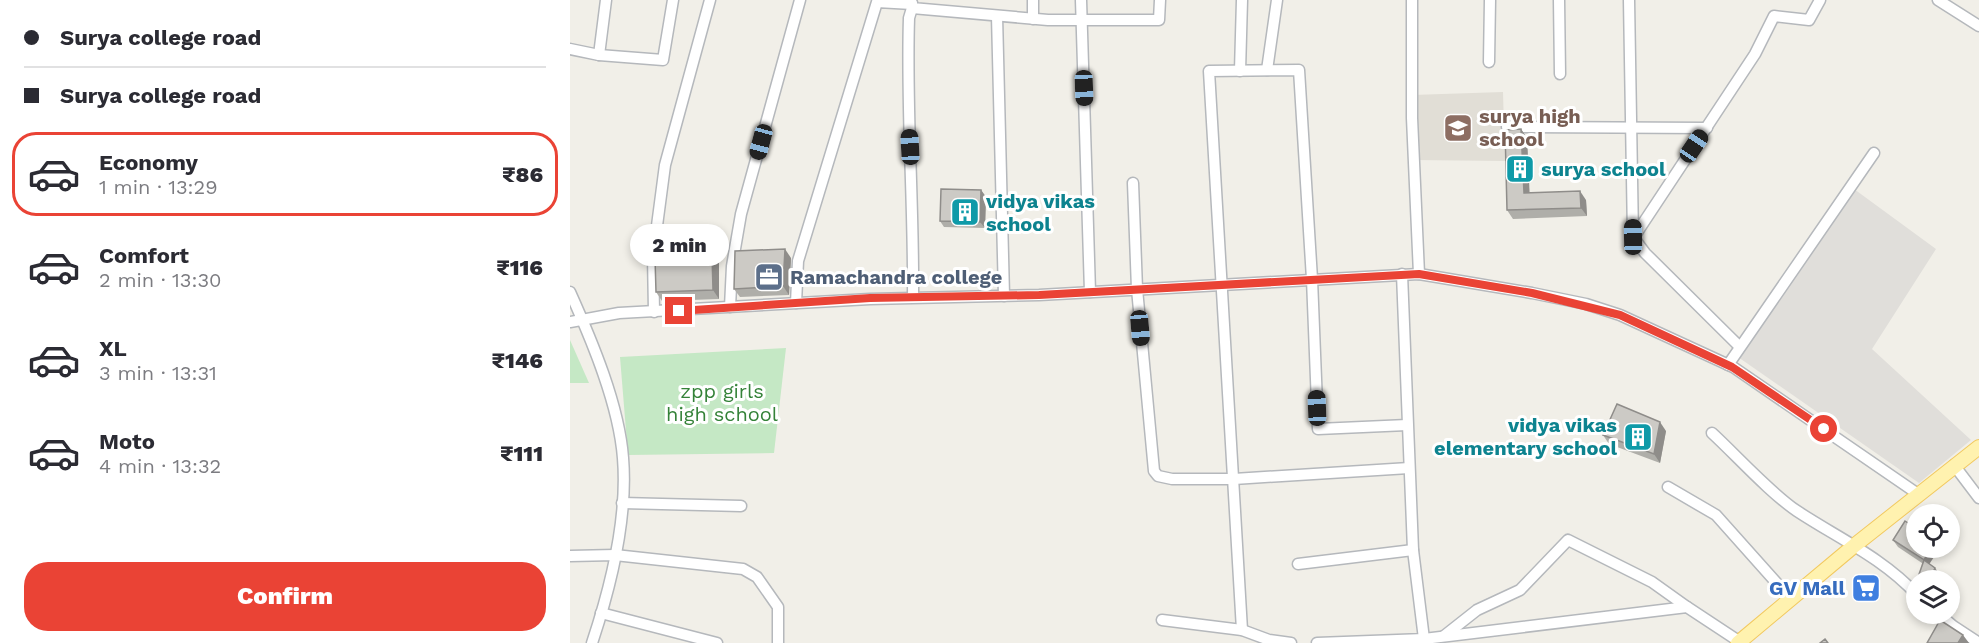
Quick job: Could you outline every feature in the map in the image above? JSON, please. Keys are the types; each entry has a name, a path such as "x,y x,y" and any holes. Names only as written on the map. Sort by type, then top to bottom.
{"main road":[{"path":"1739,643 1855,545 1954,465 1978,449"}],"street":[{"path":"599,55 606,0"},
{"path":"570,49 599,55 663,60 673,0"},
{"path":"654,312 653,256 664,165 710,0"},
{"path":"730,307 732,266 741,214 800,0"},
{"path":"959,0 959,13"},
{"path":"1033,0 1033,19"},
{"path":"1081,0 1090,292"},
{"path":"796,303 798,261 877,2 912,4 959,13 1033,19 1159,20 1160,0"},
{"path":"1240,70 1242,0"},
{"path":"1267,70 1277,0"},
{"path":"1412,0 1412,118 1419,274"},
{"path":"1489,62 1490,0"},
{"path":"1559,0 1560,75"},
{"path":"1629,0 1633,237 1652,260 1739,346"},
{"path":"1633,237 1755,54 1773,16 1809,20 1820,0"},
{"path":"1938,0 1979,26"},
{"path":"912,4 907,81 914,214 913,297"},
{"path":"1979,12 1979,26"},
{"path":"997,16 1004,296"},
{"path":"1242,630 1209,71 1299,70 1312,279 1318,429 1407,425"},
{"path":"1507,127 1707,128"},
{"path":"1728,365 1874,153"},
{"path":"1133,183 1137,289 1154,471 1158,476 1172,479 1234,479 1409,468"},
{"path":"1402,274 1413,550 1422,641"},
{"path":"570,322 619,313 913,297 1090,292 1419,274 1586,304 1620,315 1728,365 1918,494"},
{"path":"570,292 583,320 618,428 623,458 622,503 615,555 592,643"},
{"path":"1712,433 1794,509 1855,545 1900,576 1906,583"},
{"path":"1954,465 1979,498"},
{"path":"1668,486 1716,515 1791,599"},
{"path":"622,503 741,506"},
{"path":"1444,636 1477,610 1520,590 1568,540 1652,582 1739,643"},
{"path":"1298,564 1413,550"},
{"path":"570,556 615,555 744,569 757,577 778,607 778,643"},
{"path":"1317,643 1422,641 1444,636 1687,607"},
{"path":"601,613 717,643"},
{"path":"1162,620 1242,630 1269,640 1291,643"},
{"path":"1953,624 1979,643"}],"shaded area":[{"name":"surya high school","path":"1503,92 1505,161 1413,160 1412,95"},
{"path":"1854,189 1936,249 1872,349 1971,440 1919,483 1738,357"}],"green space":[{"path":"570,340 589,383 570,383"},
{"name":"zpp girls high school","path":"786,348 774,453 628,455 620,357"}],"building":[{"path":"1521,129 1524,193 1580,191 1581,208 1507,210 1505,130"},
{"name":"vidya vikas school","path":"941,189 981,190 980,222 940,221"},
{"path":"785,249 783,286 734,289 735,251"},
{"path":"712,255 713,290 656,292 655,258"},
{"name":"vidya vikas elementary school","path":"1617,404 1660,422 1654,454 1603,435"},
{"path":"1905,521 1906,522 1906,548 1893,540"},
{"path":"1924,560 1935,568 1934,570 1920,570"},
{"path":"1938,624 1946,624 1963,635 1958,643 1927,643"}],"place":[{"name":"surya high school","path":"1458,128"},
{"name":"surya school","path":"1520,169"},
{"name":"vidya vikas school","path":"965,212"},
{"name":"Ramachandra college","path":"769,277"},
{"name":"vidya vikas elementary school","path":"1638,437"},
{"name":"GV Mall","path":"1866,588"}],"route":[{"path":"679,311 870,298 1039,295 1419,274 1586,304 1620,315 1732,367 1824,429"}]}
